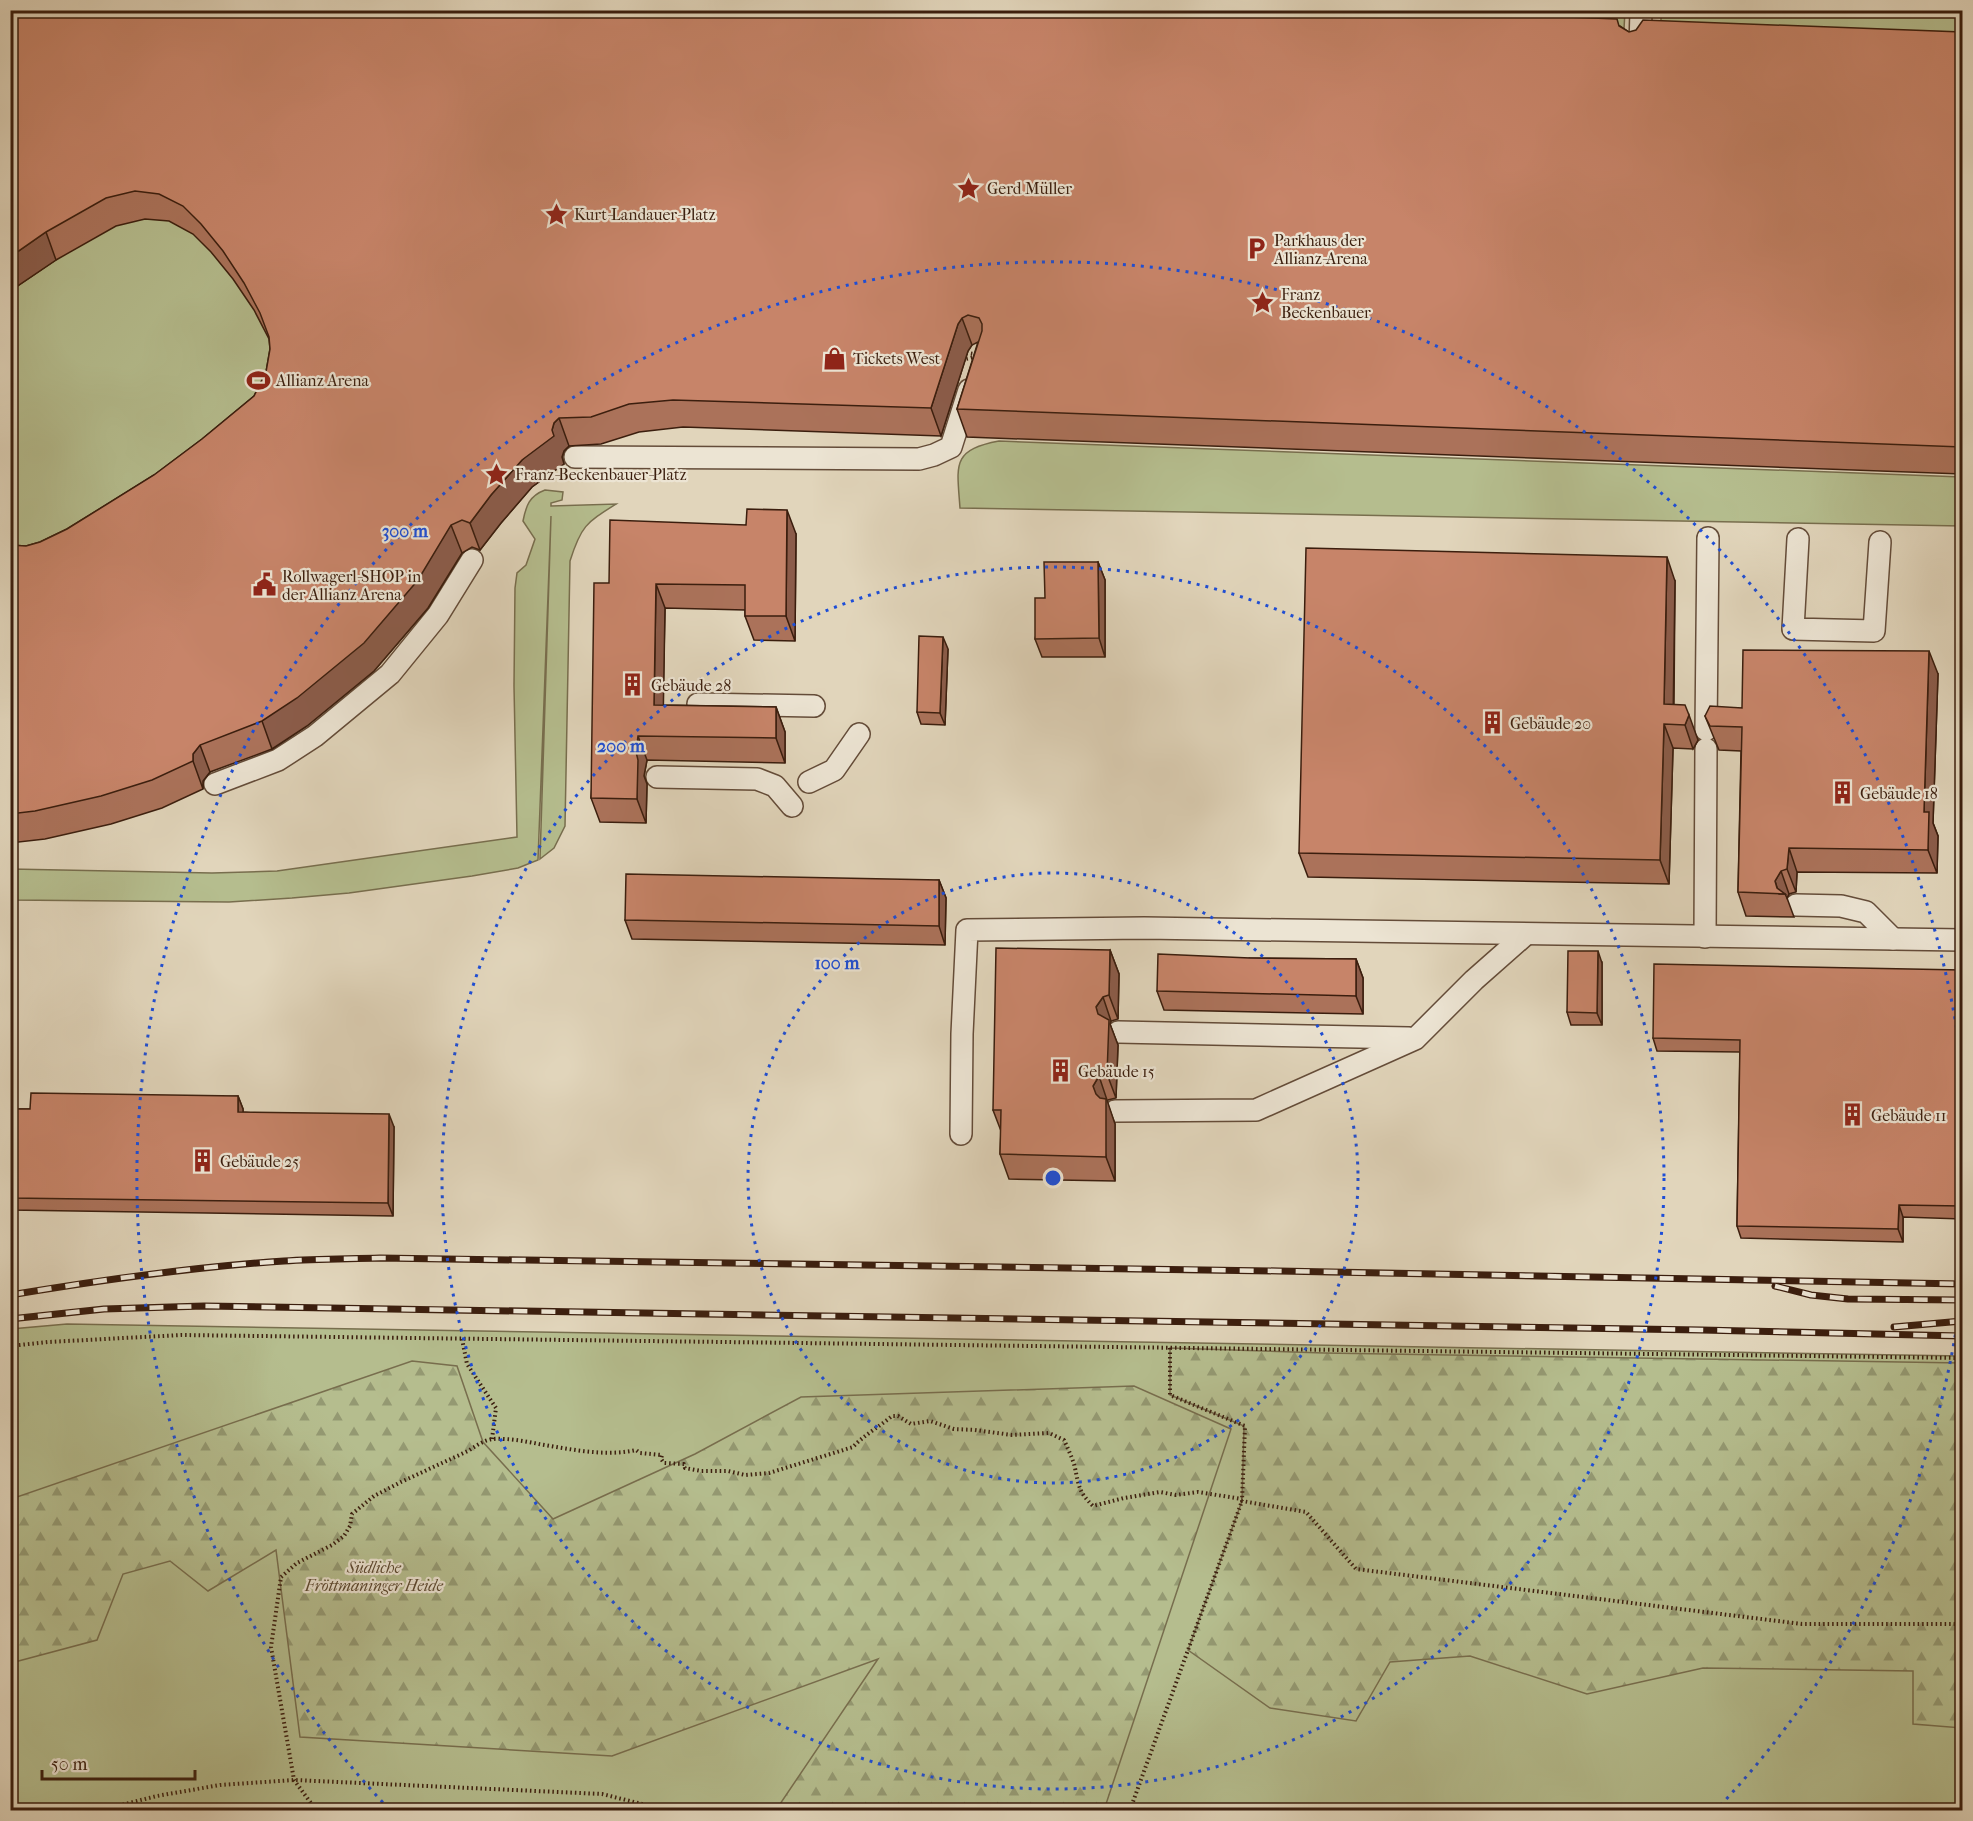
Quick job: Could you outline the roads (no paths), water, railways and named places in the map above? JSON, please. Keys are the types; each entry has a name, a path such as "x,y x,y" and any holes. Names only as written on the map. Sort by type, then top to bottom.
{"lane":[{"path":"1640,47 1641,10"},
{"path":"575,457 919,459 951,447 967,364"},
{"path":"1705,937 1708,537"},
{"path":"1798,539 1793,629 1875,631 1880,542"},
{"path":"215,784 278,760 315,736 390,674 438,615 472,560"},
{"path":"698,704 814,706"},
{"path":"809,782 834,770 859,734"},
{"path":"657,777 757,779 775,786 792,806"},
{"path":"1796,905 1840,906 1866,912 1893,939"},
{"path":"961,1134 962,1035 967,930 1144,928 1962,940"},
{"path":"1115,1111 1256,1110 1415,1039 1474,980 1525,935"},
{"path":"1118,1032 1415,1039"}],"railway":[{"path":"10,1295 181,1270 296,1260 380,1258 1962,1284"},
{"path":"1775,1286 1811,1295 1848,1299 1962,1300"},
{"path":"10,1319 104,1309 204,1306 1962,1336"},
{"path":"1894,1327 1962,1321"}],"place":[{"name":"Gerd Müller","path":"969,188"},
{"name":"Kurt-Landauer-Platz","path":"556,214"},
{"name":"Parkhaus der Allianz-Arena","path":"1256,249"},
{"name":"Franz Beckenbauer","path":"1263,303"},
{"name":"Tickets West","path":"835,358"},
{"name":"Allianz Arena","path":"258,380"},
{"name":"Franz-Beckenbauer-Platz","path":"497,474"},
{"name":"Rollwagerl-SHOP in der Allianz Arena","path":"264,585"},
{"name":"Gebäude 28","path":"633,685"},
{"name":"Gebäude 20","path":"1492,723"},
{"name":"Gebäude 18","path":"1842,793"},
{"name":"Gebäude 15","path":"1060,1071"},
{"name":"Gebäude 11","path":"1853,1115"},
{"name":"Gebäude 25","path":"202,1161"}],"park label":[{"name":"Südliche Fröttmaninger Heide","path":"374,1576"}]}
